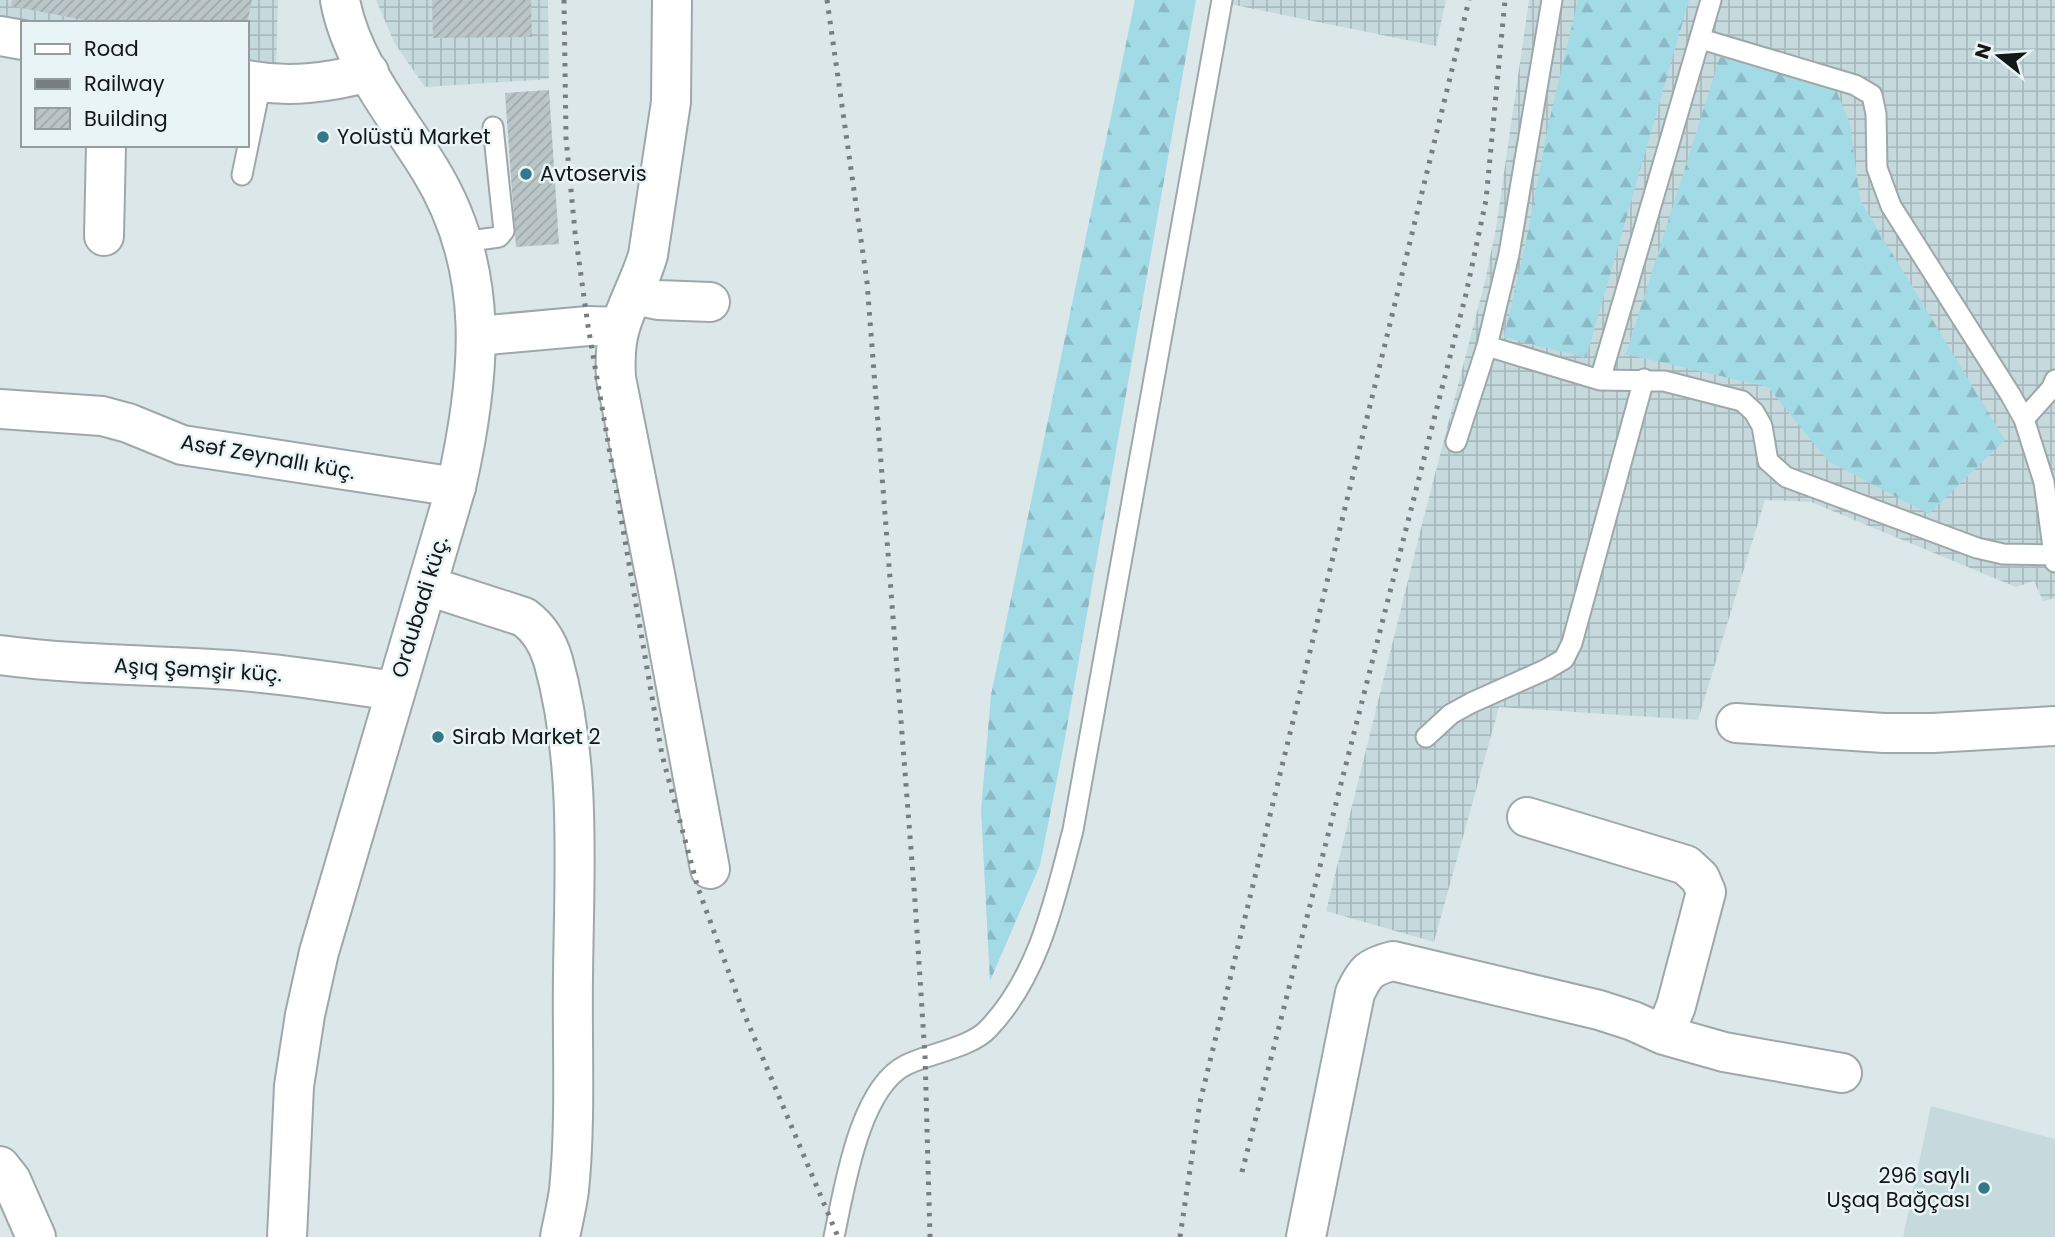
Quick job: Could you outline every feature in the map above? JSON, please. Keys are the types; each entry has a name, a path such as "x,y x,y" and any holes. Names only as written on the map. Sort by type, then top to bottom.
{"street":[{"name":"Ordubadi küç.","path":"287,1237 294,1086 304,1015 319,952 456,487 473,394 477,336 471,272 449,202 351,40 340,0"},
{"path":"673,0 671,102 648,255 615,351 616,378 710,869"},
{"path":"0,36 21,40"},
{"path":"254,81 330,82 369,72"},
{"path":"104,236 106,147"},
{"path":"477,336 588,326 658,300 710,302"},
{"name":"Asəf Zeynallı küç.","path":"0,409 102,416 128,423 182,445 456,487"},
{"path":"428,586 524,617 534,624 553,658 566,718 574,779 572,1089 569,1189 560,1237"},
{"name":"Aşıq Şəmşir küç.","path":"0,655 92,664 234,670 306,677 395,691"},
{"path":"1737,723 1896,733 2055,726"},
{"path":"1527,817 1686,866 1700,878 1706,892 1676,1006 1664,1034"},
{"path":"1306,1237 1355,993 1364,974 1378,964 1393,961 1598,1010 1724,1052 1842,1073"},
{"path":"0,1166 11,1180 36,1237"}],"lane":[{"path":"834,1237 850,1163 865,1117 877,1092 902,1067 959,1046 985,1032 1009,1006 1037,952 1054,900 1073,830 1222,0"},
{"path":"1456,442 1487,346 1509,254 1552,0"},
{"path":"1600,380 1711,0"},
{"path":"1487,346 1600,380 1664,381 1742,401 1754,412 1762,426 1768,461 1786,477 1977,548 2003,554 2054,559 2044,482 2024,419 1891,206 1877,169 1876,114 1872,95 1855,85 1701,39"},
{"path":"248,128 254,81"},
{"path":"463,242 499,237 504,231 493,127"},
{"path":"242,175 246,147"},
{"path":"1426,737 1451,714 1564,659 1572,643 1644,379"},
{"path":"2024,419 2051,389 2055,380"}],"shaded area":[{"path":"0,0 278,0 276,71 248,65 248,21 30,21 0,15"},
{"path":"376,0 548,0 549,79 425,87 395,44"},
{"path":"1210,0 1446,0 1436,46"},
{"path":"1529,0 2055,0 2055,598 2043,601 2034,581 2016,587 1811,502 1765,500 1698,720 1499,707 1434,942 1326,911 1485,281 1496,228"},
{"name":"296 saylı Uşaq Bağçası","path":"1931,1106 2055,1139 2055,1237 1903,1237"}],"green space":[{"path":"1135,0 1196,0 1040,865 990,981 981,810 991,695"},
{"path":"1578,0 1689,0 1586,358 1504,337 1527,237 1548,126"},
{"path":"1720,57 1836,90 1850,124 1860,200 2005,440 1929,514 1828,461 1768,387 1626,354"}],"building":[{"path":"12,0 252,0 247,21 90,21 11,6"},
{"path":"432,0 531,0 532,37 433,38"},
{"path":"549,90 559,244 516,247 505,93"}],"railway":[{"path":"564,0 566,138 575,232 588,326 662,755 698,888 743,1011 838,1237"},
{"path":"827,0 867,282 915,901 925,1056 930,1237"},
{"path":"1180,1237 1200,1102 1469,0"},
{"path":"1242,1172 1466,294 1486,200 1505,0"}],"place":[{"name":"Yolüstü Market","path":"323,137"},
{"name":"Avtoservis","path":"526,174"},
{"name":"Sirab Market 2","path":"438,737"},
{"name":"296 saylı Uşaq Bağçası","path":"1984,1188"}]}
